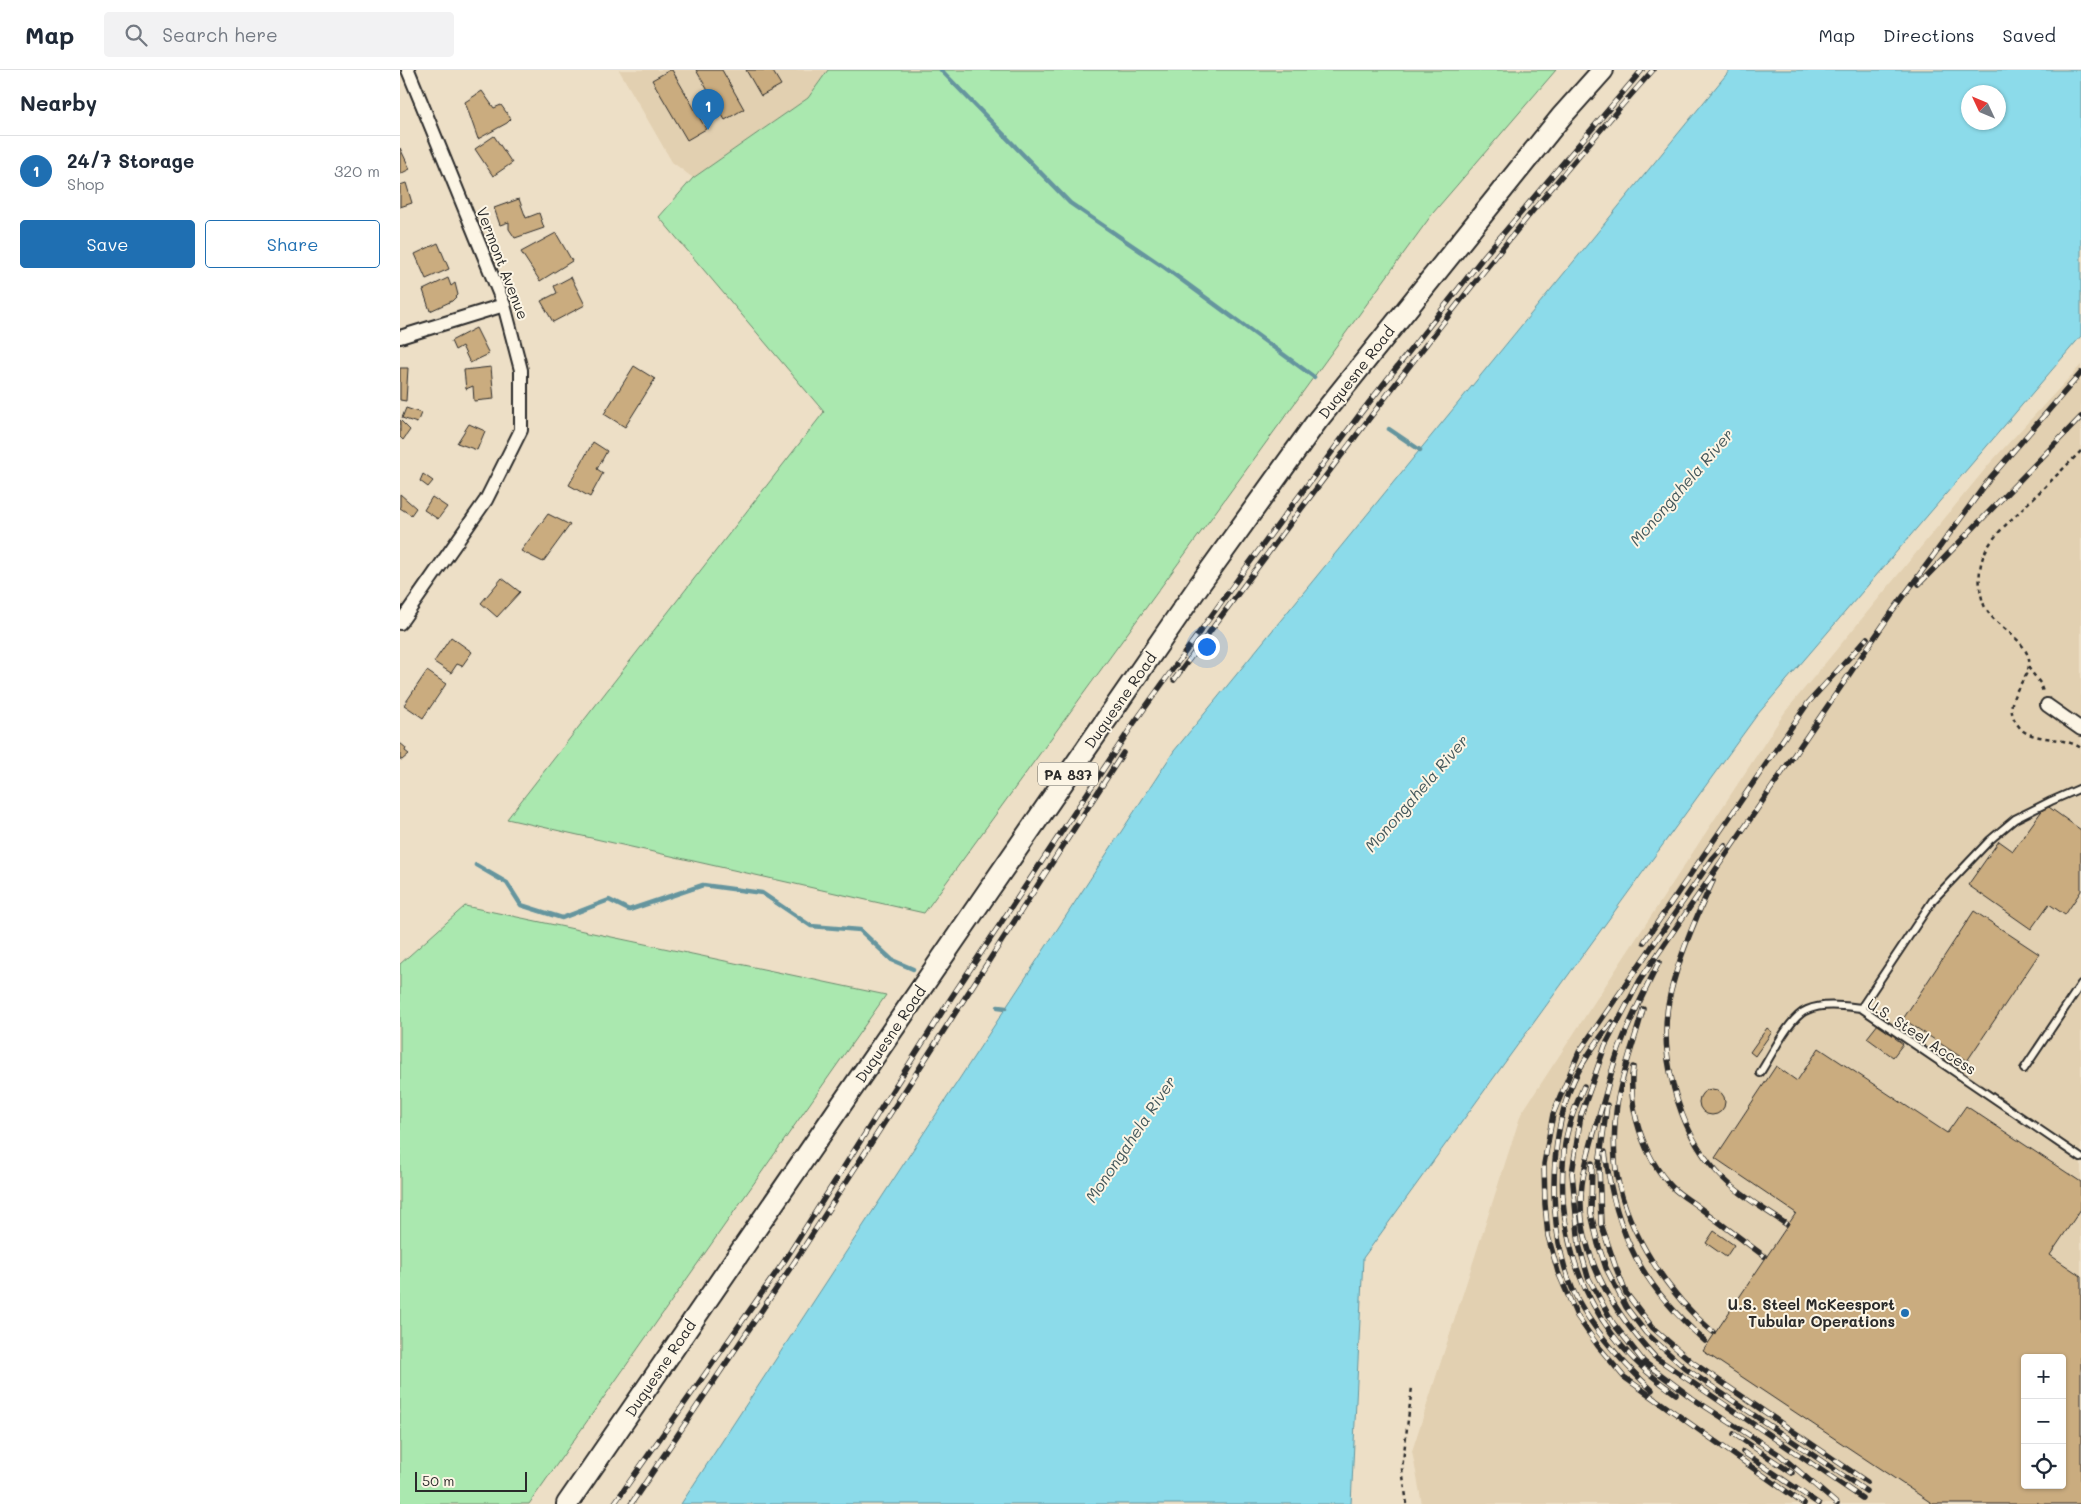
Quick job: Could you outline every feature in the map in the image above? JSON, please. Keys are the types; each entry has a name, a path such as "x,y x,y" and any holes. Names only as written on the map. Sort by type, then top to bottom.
{"main road":[{"name":"Duquesne Road","path":"567,1504 998,874 1317,421 1554,125 1603,70"}],"street":[{"name":"Vermont Avenue","path":"400,622 486,500 521,430 521,370 504,305 408,70"},
{"path":"400,337 504,305"},
{"path":"2047,705 2081,730"}],"lane":[{"path":"1861,1008 1933,900 1990,840 2015,819 2081,788"},
{"path":"2024,1068 2081,984"},
{"name":"U.S. Steel Access","path":"1760,1074 1793,1020 1806,1010 1832,1005 1861,1008 2081,1158"}],"path":[{"path":"2081,451 1994,538 1982,559 1980,581 1984,605 1994,618 2021,643 2029,657 2028,671 2014,692 2012,708 2015,720 2022,730 2032,735 2062,739 2081,748"},
{"path":"2028,667 2040,683 2047,705"},
{"path":"1407,1504 1402,1469 1412,1387"}],"shaded area":[{"path":"619,70 828,70 808,98 693,178 672,162"},
{"path":"2081,365 2081,1504 1422,1504 1412,1451 1521,1114 1785,712 1991,462"}],"green space":[{"path":"828,70 1556,70 1433,213 924,913 507,819 824,412 659,217 693,178 808,98"},
{"path":"465,906 886,995 529,1504 400,1504 400,964"}],"water":[{"name":"Monongahela River","path":"1730,70 2081,70 2081,336 1757,715 1363,1258 1351,1504 681,1504 1174,751"}],"building":[{"path":"672,70 706,129 687,140 652,80"},
{"path":"696,70 722,70 744,109 725,120"},
{"path":"746,70 772,70 781,85 761,96"},
{"path":"482,91 494,108 501,105 511,119 478,139 465,102"},
{"path":"494,136 512,163 493,176 475,149"},
{"path":"400,148 410,169 400,174"},
{"path":"406,183 412,203 400,207 400,185"},
{"path":"519,199 526,218 539,213 544,228 515,238 509,229 509,222 500,225 494,208"},
{"path":"556,233 572,261 540,281 521,252"},
{"path":"438,243 449,269 426,279 415,254"},
{"path":"571,277 585,305 553,322 541,301 557,293 554,286"},
{"path":"448,278 451,286 455,283 458,295 452,301 430,311 423,290"},
{"path":"476,328 489,354 470,363 462,346 455,350 451,341"},
{"path":"634,366 655,379 625,427 604,414"},
{"path":"491,367 494,399 474,401 473,386 466,389 464,370"},
{"path":"400,368 408,368 406,401 400,400"},
{"path":"406,408 421,413 417,423 402,418"},
{"path":"400,420 410,430 403,440 400,437"},
{"path":"469,424 485,431 477,450 457,443"},
{"path":"593,442 607,451 597,469 603,473 590,497 569,485"},
{"path":"423,474 433,481 428,487 420,481"},
{"path":"400,494 416,508 411,515 400,508"},
{"path":"432,497 447,507 438,519 424,510"},
{"path":"548,514 570,525 543,562 521,551"},
{"path":"502,578 520,592 497,617 481,603"},
{"path":"451,637 472,652 462,666 457,664 451,673 434,662"},
{"path":"427,671 446,684 423,718 404,705"},
{"path":"400,743 409,754 402,760 400,759"},
{"path":"2046,805 2081,830 2081,891 2065,915 2049,904 2031,929 1968,885 1999,841 2013,851"},
{"path":"1974,911 2039,954 1967,1061 1903,1019"},
{"path":"1878,1024 1889,1033 1891,1030 1897,1035 1895,1038 1903,1044 1893,1057 1867,1038"},
{"path":"1767,1028 1772,1032 1755,1056 1750,1052"},
{"name":"U.S. Steel McKeesport Tubular Operations","path":"1819,1048 1947,1133 1966,1106 2081,1182 2081,1209 2050,1255 2081,1276 2081,1504 2040,1504 2037,1502 2036,1504 1933,1504 1703,1351 1796,1213 1715,1158 1776,1066 1797,1081"},
{"path":"1712,1089 1721,1093 1725,1102 1721,1111 1712,1115 1703,1111 1699,1102 1703,1093"},
{"path":"1714,1231 1734,1245 1726,1257 1706,1243"}],"waterway":[{"path":"941,70 1070,203 1164,267 1314,377"},
{"path":"1389,429 1420,450"},
{"path":"476,865 507,883 521,905 562,918 609,900 629,910 703,885 762,893 811,926 860,930 892,960 913,969"},
{"path":"998,1007 1006,1008"}],"railway":[{"path":"614,1504 785,1260 951,998 1134,723 1360,414 1485,255 1642,70"},
{"path":"1174,680 1348,446 1466,293 1589,143 1653,70"},
{"path":"1837,1504 1780,1455 1692,1398 1644,1362 1613,1323 1588,1277 1579,1245 1572,1173 1581,1115 1605,1046 1640,980 1892,612 1991,477 2081,373"},
{"path":"1919,584 2081,417"},
{"path":"1644,942 1808,703 1867,638"},
{"path":"631,1504 795,1261 1123,753"},
{"path":"1725,845 1713,858 1579,1052 1553,1114 1544,1164 1548,1236 1558,1272 1577,1316 1598,1346 1624,1377 1804,1504"},
{"path":"1713,881 1688,937 1670,995 1666,1040 1674,1089 1691,1134 1703,1155 1717,1172 1741,1193 1786,1224"},
{"path":"1659,962 1618,1051 1586,1163 1582,1184 1581,1208 1584,1232 1591,1255 1611,1300 1639,1339 1655,1357 1862,1498"},
{"path":"1643,1009 1625,1068 1617,1104 1614,1140 1617,1176 1630,1220 1653,1262 1681,1300 1713,1332"},
{"path":"1612,1022 1582,1065 1565,1105 1558,1133 1555,1164 1554,1196 1557,1227 1562,1257 1571,1285 1583,1309 1615,1352 1652,1390"},
{"path":"1633,1067 1632,1082 1635,1115 1646,1147 1662,1175 1678,1193 1697,1205 1764,1256"},
{"path":"1584,1086 1574,1110 1564,1152 1563,1188 1566,1223 1573,1257 1586,1289 1602,1319 1622,1347 1647,1372 1676,1394"},
{"path":"1607,1105 1599,1165 1601,1224 1626,1293 1653,1328 1692,1362 1867,1482"},
{"path":"1605,1152 1616,1209 1636,1257 1664,1300 1705,1341"},
{"path":"1592,1163 1591,1213 1598,1244 1606,1268 1626,1307 1646,1333 1686,1369 1866,1491"},
{"path":"1734,1434 1792,1473"},
{"path":"1743,1452 1819,1504"}],"place":[{"name":"24/7 Storage","path":"708,130"},
{"name":"U.S. Steel McKeesport Tubular Operations","path":"1905,1313"}]}
